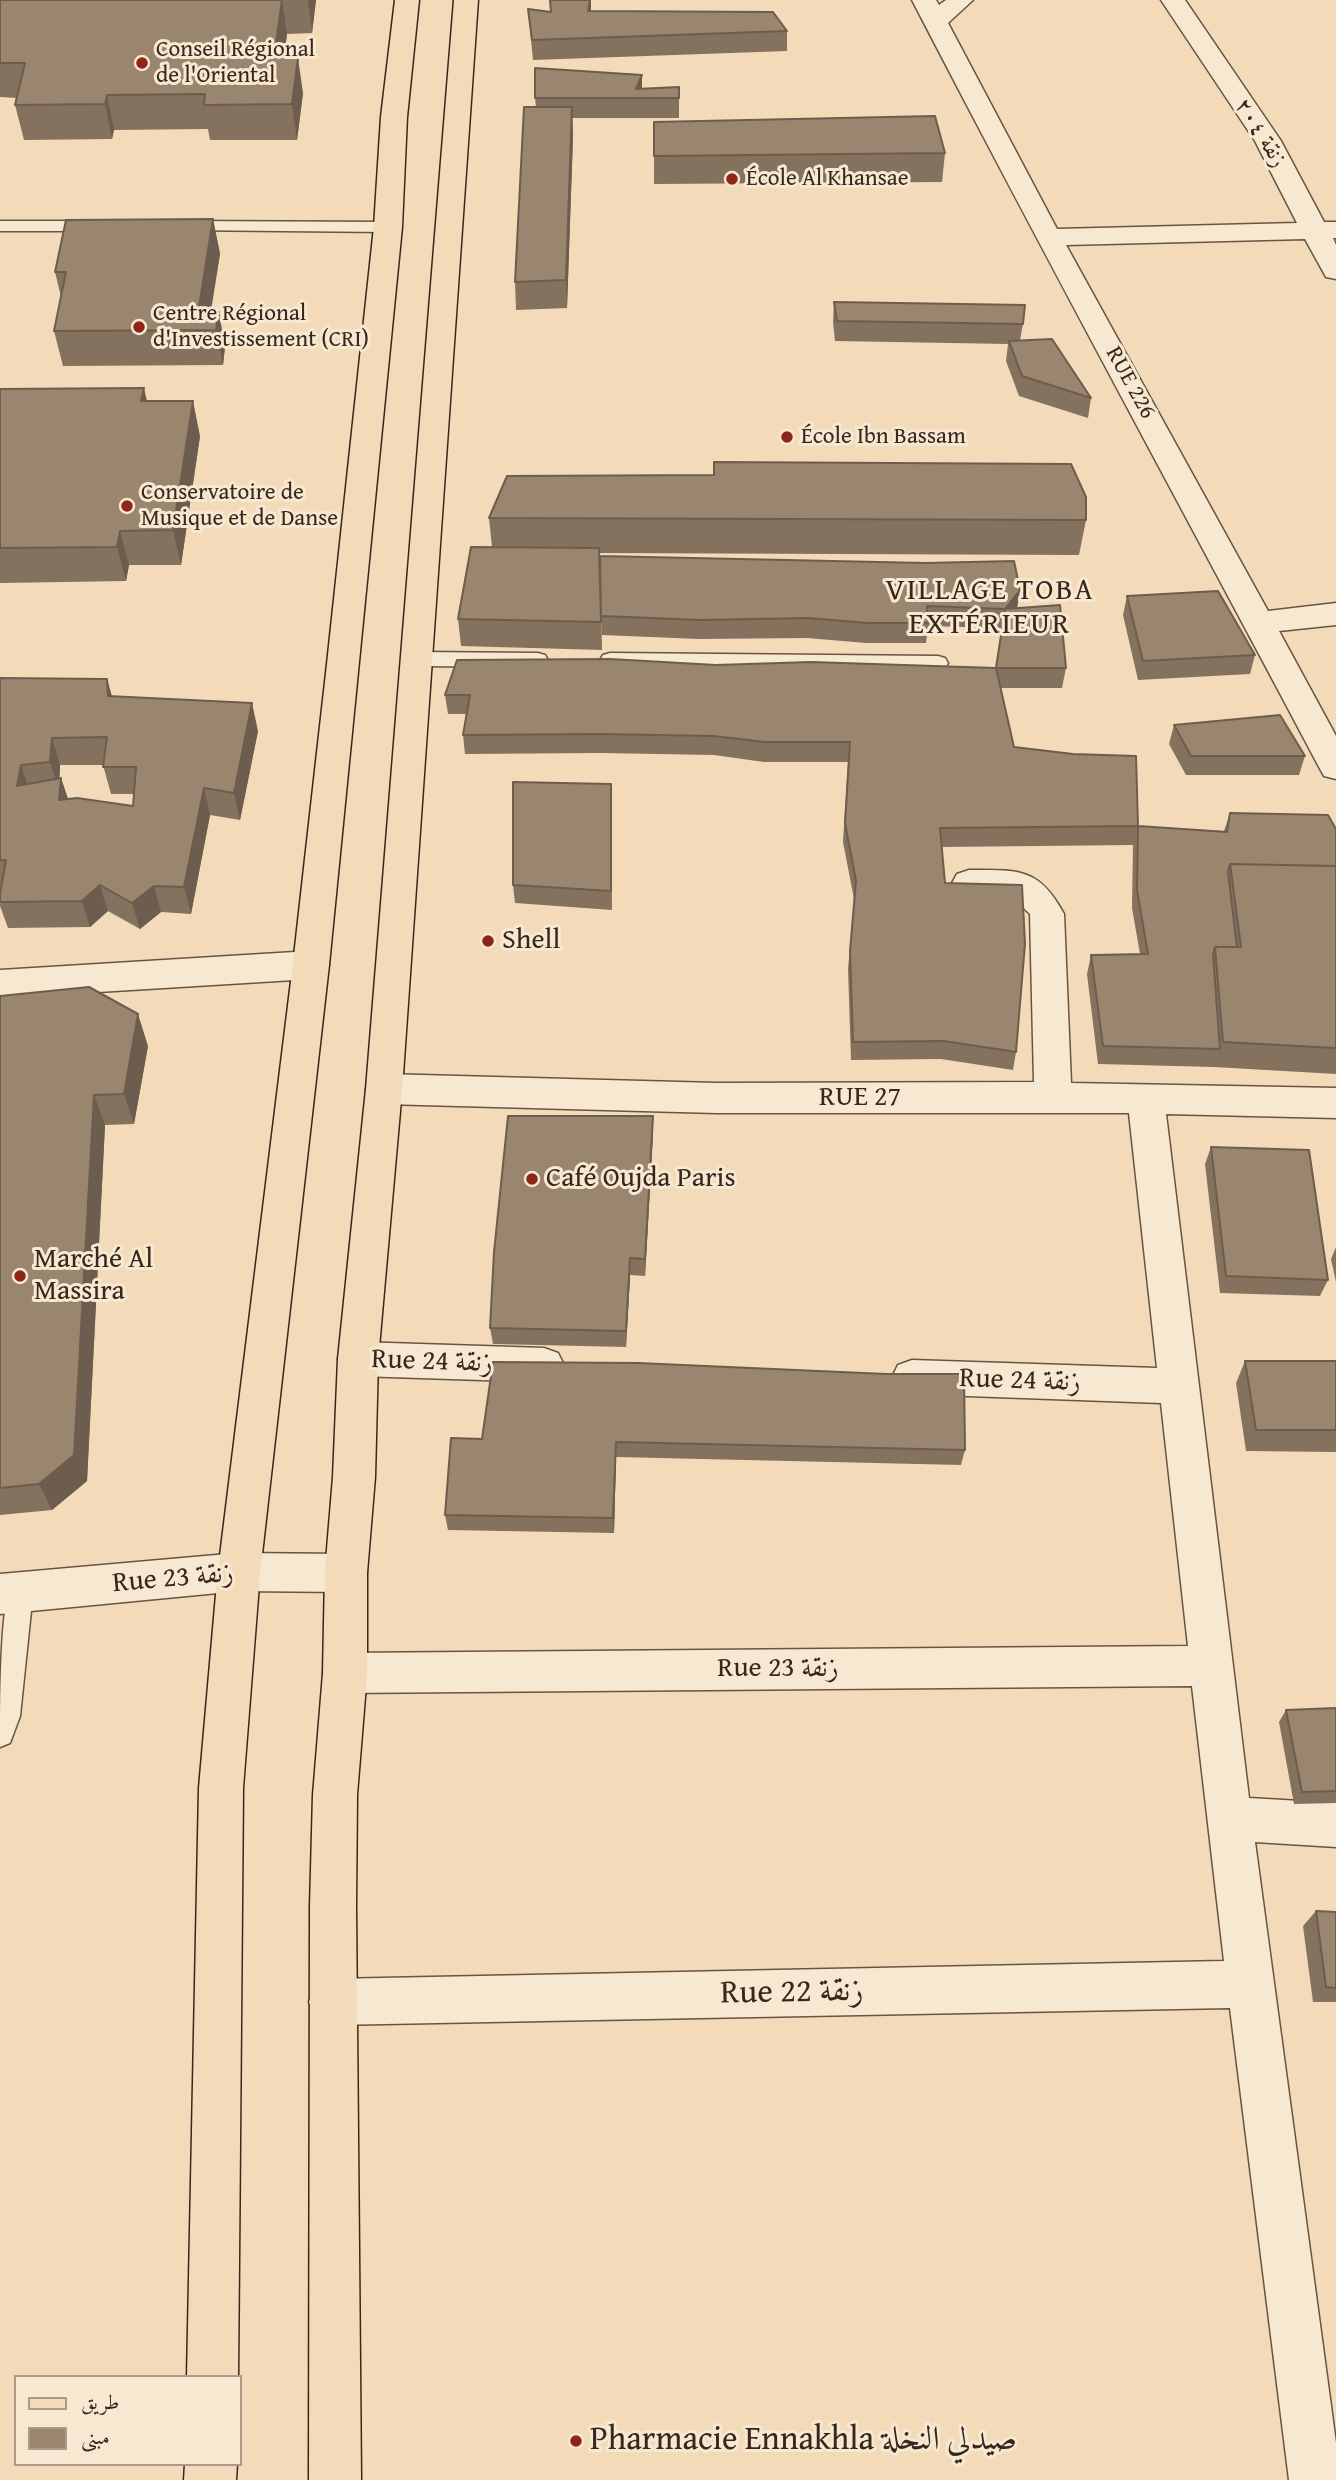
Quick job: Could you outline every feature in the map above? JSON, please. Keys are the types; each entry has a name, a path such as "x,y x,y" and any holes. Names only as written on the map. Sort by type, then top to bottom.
{"main road":[{"path":"212,2375 221,1788 239,1572 311,965 388,227 394,117 407,0"},
{"path":"335,2480 332,2001 335,1794 345,1673 346,1573 354,1477 358,1359 384,1089 466,0"}],"street":[{"path":"929,10 961,0"},
{"name":"زنقة ٢٠٤","path":"1173,0 1326,230 1336,271"},
{"name":"RUE 226","path":"929,10 1048,237 1138,398 1336,767"},
{"path":"1048,237 1326,230"},
{"path":"1258,623 1336,614"},
{"path":"969,883 1020,885 1039,898 1047,914 1053,1097"},
{"path":"0,984 311,965"},
{"name":"RUE 27","path":"384,1089 716,1098 1053,1097 1336,1103"},
{"path":"1146,1100 1210,1666 1315,2480"},
{"name":"Rue 24 زنقة","path":"358,1359 580,1366"},
{"name":"Rue 24 زنقة","path":"873,1376 1179,1386"},
{"name":"Rue 23 زنقة","path":"10,1593 239,1572 346,1573"},
{"name":"Rue 23 زنقة","path":"345,1673 1210,1666"},
{"path":"1229,1819 1336,1825"},
{"name":"Rue 22 زنقة","path":"332,2001 1251,1984"}],"lane":[{"path":"0,226 109,226"},
{"path":"163,226 388,227"},
{"path":"418,659 555,660"},
{"path":"596,660 938,663"},
{"path":"0,1734 6,1716 10,1593"}],"building":[{"name":"Conseil Régional de l'Oriental","path":"0,0 282,0 274,58 298,58 292,104 204,105 205,94 107,95 105,104 15,105 25,63 0,63"},
{"path":"550,0 590,0 588,11 773,12 787,31 532,40 528,9 551,12"},
{"path":"535,68 642,75 636,89 679,87 679,98 535,98"},
{"path":"524,107 572,107 566,280 515,282"},
{"path":"935,116 945,153 654,156 654,122"},
{"name":"Centre Régional d'Investissement (CRI)","path":"213,219 198,313 219,312 216,330 54,331 66,272 55,272 66,220"},
{"path":"834,302 1025,305 1023,324 837,321"},
{"path":"1052,339 1091,398 1022,376 1009,341"},
{"path":"144,388 141,401 193,401 173,530 120,531 117,547 0,548 0,389"},
{"path":"714,462 1071,464 1086,497 1086,520 489,518 507,476 714,475"},
{"path":"471,547 599,548 601,622 458,619"},
{"path":"600,556 925,563 1014,561 1020,590 1005,609 927,606 928,623 868,623 808,618 700,620 601,616"},
{"path":"1218,591 1255,655 1143,661 1127,596"},
{"path":"1060,605 1066,668 996,668 1005,609"},
{"path":"610,659 716,665 811,662 996,668 1014,747 1073,754 1136,756 1138,826 940,828 945,883 1022,885 1025,944 1016,1052 944,1041 853,1042 850,951 856,881 845,823 850,742 765,742 714,736 463,735 470,695 445,695 457,660"},
{"path":"0,678 107,679 108,696 252,703 234,793 204,788 184,887 154,886 132,903 100,885 82,901 0,902 6,860 0,860","holes":["107,737 103,767 136,767 133,806 77,798 59,800 61,778 17,786 21,765 50,762 52,738"]},
{"path":"1280,715 1305,756 1191,756 1174,725"},
{"path":"513,782 611,784 611,891 513,885"},
{"path":"1230,813 1328,815 1336,829 1336,866 1230,864 1228,872 1237,947 1215,947 1213,955 1220,1049 1103,1046 1091,955 1148,954 1137,890 1138,826 1227,832"},
{"path":"1230,864 1336,866 1336,1048 1223,1042 1215,947 1241,947"},
{"path":"89,987 138,1014 124,1094 94,1095 74,1455 39,1484 0,1488 0,996"},
{"path":"508,1116 653,1116 645,1259 630,1258 626,1331 490,1328 494,1252"},
{"path":"1211,1147 1309,1150 1328,1280 1226,1276"},
{"path":"1245,1361 1336,1361 1336,1430 1256,1430"},
{"path":"493,1362 638,1363 886,1374 964,1374 965,1450 616,1442 613,1518 445,1515 451,1438 482,1439"},
{"path":"1336,1708 1336,1791 1302,1792 1286,1710"},
{"path":"1316,1911 1336,1912 1336,1988 1326,1987"}],"place":[{"name":"Conseil Régional de l'Oriental","path":"142,63"},
{"name":"École Al Khansae","path":"732,179"},
{"name":"Centre Régional d'Investissement (CRI)","path":"139,327"},
{"name":"École Ibn Bassam","path":"787,437"},
{"name":"Conservatoire de Musique et de Danse","path":"127,506"},
{"name":"Shell","path":"488,941"},
{"name":"Café Oujda Paris","path":"532,1179"},
{"name":"Marché Al Massira","path":"20,1276"},
{"name":"Pharmacie Ennakhla صيدلي النخلة","path":"576,2441"}],"district":[{"name":"VILLAGE TOBA EXTÉRIEUR","path":"990,608"}]}
